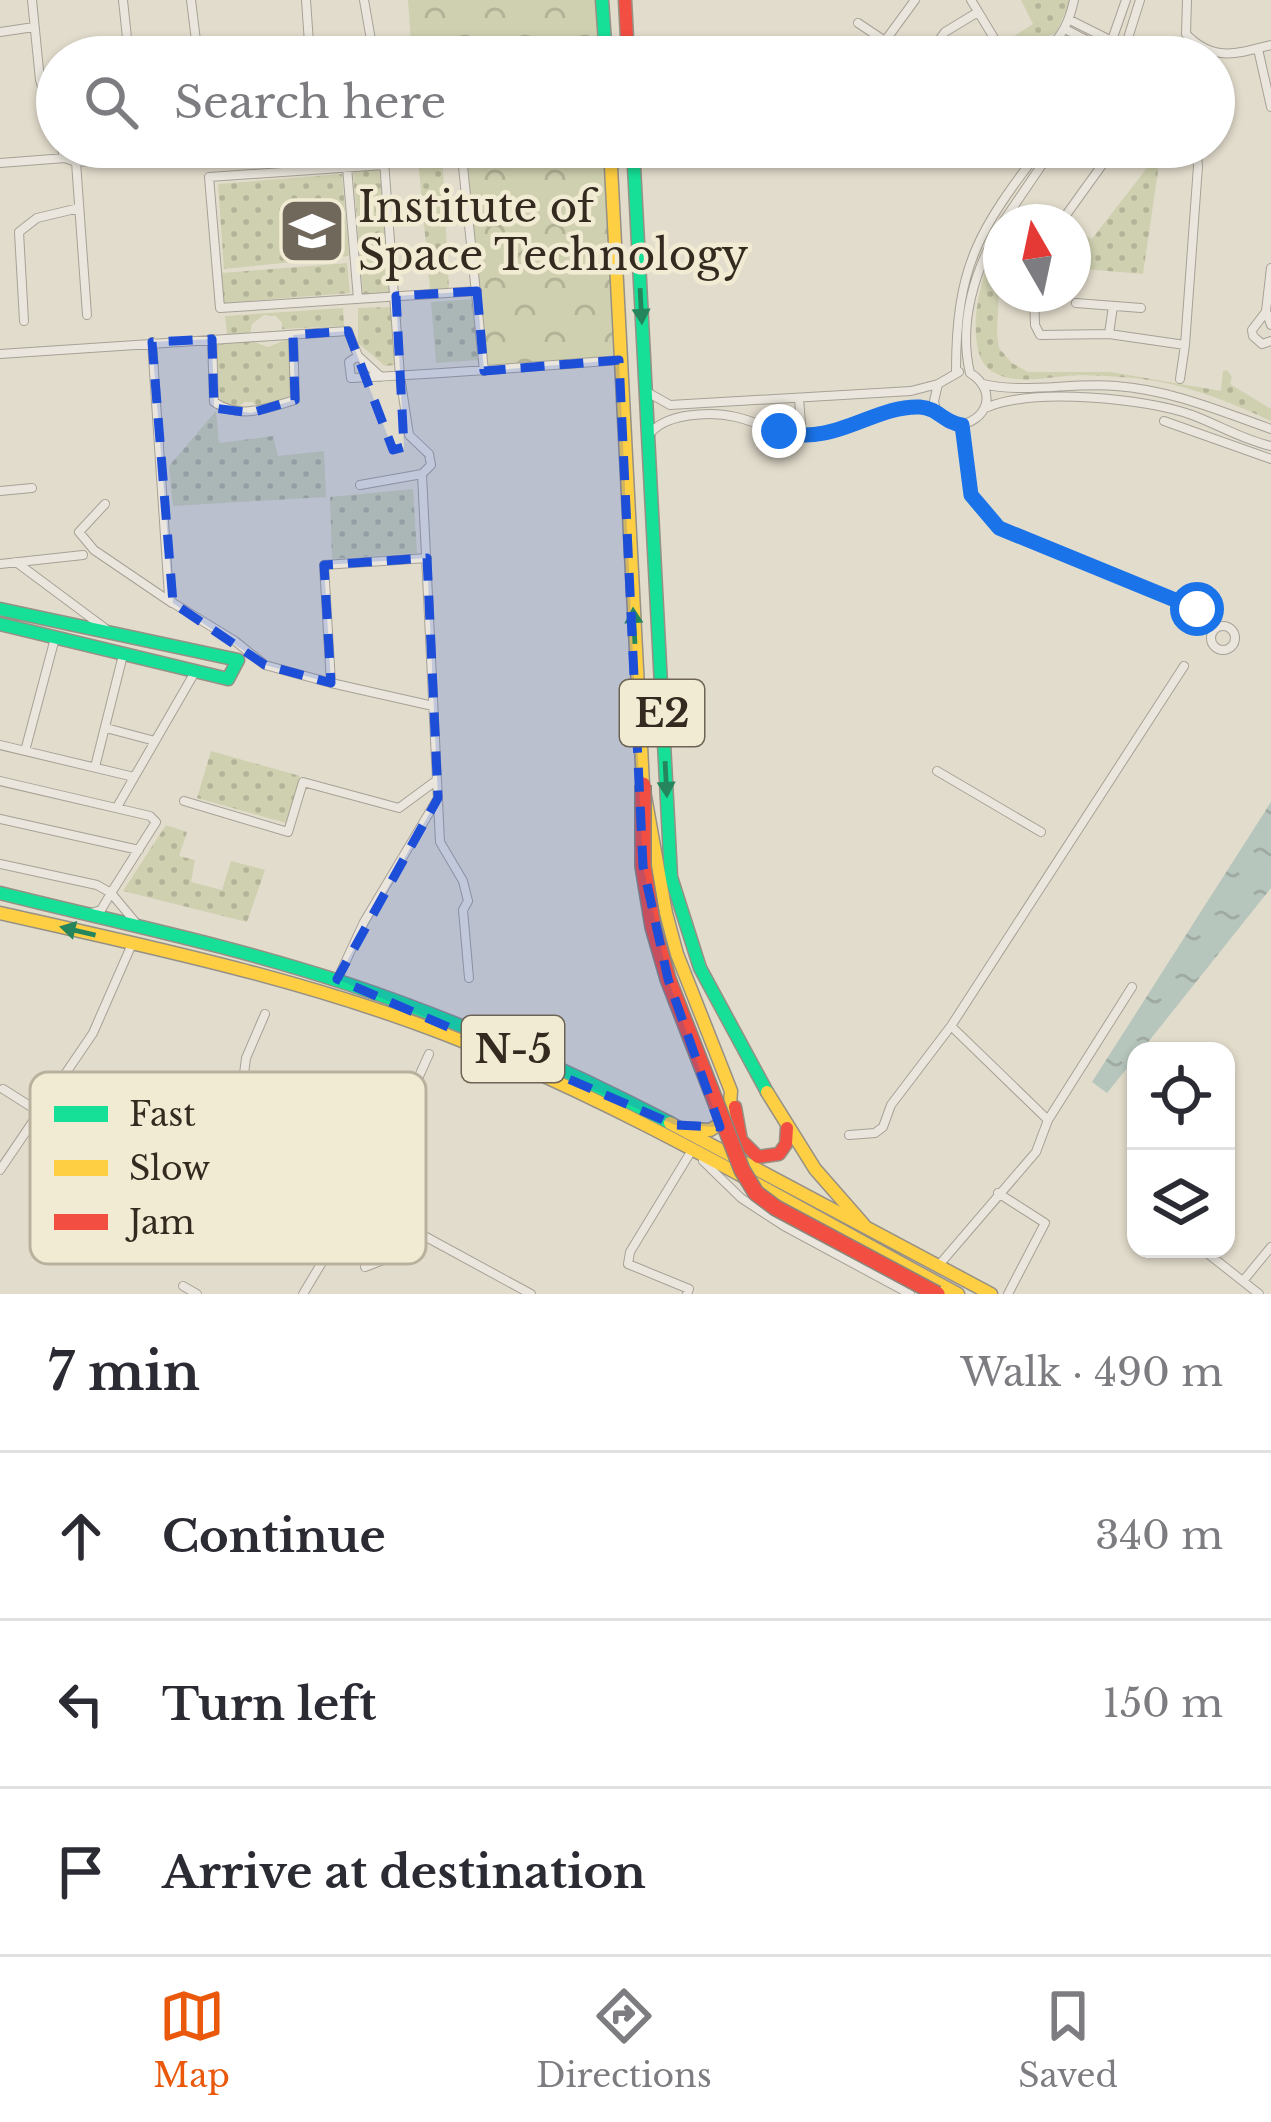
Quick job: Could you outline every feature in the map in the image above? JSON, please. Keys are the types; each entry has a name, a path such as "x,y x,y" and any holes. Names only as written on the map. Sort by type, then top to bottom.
{"main road":[{"path":"602,0 604,36"},
{"path":"625,0 627,36"},
{"name":"E2","path":"611,168 643,785"},
{"name":"E2","path":"634,168 671,877 695,963 813,1170 864,1226"},
{"path":"0,609 238,660 228,679 0,624"},
{"path":"643,785 677,954 731,1091 741,1140 758,1157 776,1157 786,1145 787,1126"},
{"path":"643,785 644,866 653,927 668,979 742,1170 756,1193 776,1208 937,1294"},
{"name":"N-5","path":"0,893 84,915 407,1020 536,1074 692,1150 958,1294"},
{"name":"N-5","path":"0,913 137,936 337,980 456,1023 674,1125 992,1294"},
{"path":"674,1125 707,1132 720,1127 729,1119 731,1091"}],"street":[{"path":"32,0 36,45"},
{"path":"123,0 127,36"},
{"path":"191,0 195,36"},
{"path":"307,0 309,36"},
{"path":"364,0 370,36"},
{"path":"889,36 915,0"},
{"path":"971,0 993,36"},
{"path":"1058,36 1074,0"},
{"path":"1114,36 1126,0"},
{"path":"1129,36 1140,0"},
{"path":"1186,0 1188,36"},
{"path":"942,36 978,11"},
{"path":"858,23 878,36"},
{"path":"1067,24 1087,36"},
{"path":"0,32 34,27"},
{"path":"1235,53 1271,45"},
{"path":"1258,49 1271,107"},
{"path":"0,163 36,160"},
{"path":"76,168 87,315"},
{"path":"333,168 209,177 220,308 476,291"},
{"path":"347,168 358,299"},
{"path":"360,484 422,474 431,465 429,454 409,434 384,168"},
{"path":"463,168 484,371"},
{"path":"956,372 956,316 967,263 991,213 1032,168"},
{"path":"1015,204 1038,168"},
{"path":"1074,204 1100,168"},
{"path":"1180,379 1198,168"},
{"path":"24,321 19,232 37,218 79,208"},
{"path":"970,373 963,334 983,261"},
{"path":"1271,268 1266,311 1271,325"},
{"path":"1091,304 1141,308"},
{"path":"1109,334 1113,306"},
{"path":"1266,311 1252,330 1253,336 1262,344 1271,340"},
{"path":"1035,312 1040,334 1109,334 1185,345"},
{"path":"0,354 348,332 358,356 381,377"},
{"path":"212,339 214,402 225,410 251,413 295,400 292,334"},
{"path":"152,342 173,604"},
{"path":"358,356 349,362 351,378 619,360"},
{"path":"646,391 665,405 800,399 911,392 938,384 956,372 1002,387 1072,383 1148,389 1271,429"},
{"path":"936,410 938,384"},
{"path":"649,436 667,419 721,415 802,435 834,432 914,407 936,410 950,423 962,425 980,417 986,407 983,384"},
{"path":"800,399 802,435"},
{"path":"986,407 1006,400 1122,400 1193,415 1271,446"},
{"path":"1164,421 1271,459"},
{"path":"962,425 971,495 999,528 1184,603 1216,628"},
{"path":"422,474 440,842 463,881 468,902 463,910 469,977"},
{"path":"0,491 32,488"},
{"path":"105,505 79,532 94,550 265,665 433,706"},
{"path":"0,564 83,555"},
{"path":"331,683 324,565 427,558"},
{"path":"16,562 116,637"},
{"path":"25,751 55,638"},
{"path":"95,767 123,655"},
{"path":"849,1135 879,1132 891,1106 951,1026 1184,666"},
{"path":"117,807 195,672"},
{"path":"106,728 154,741"},
{"path":"0,745 134,777"},
{"path":"937,771 1041,832"},
{"path":"184,801 288,832 303,782 399,808 437,780"},
{"path":"0,781 117,807 156,822 101,910 84,915"},
{"path":"337,980 364,922 438,798"},
{"path":"0,819 139,850"},
{"path":"0,863 97,885 111,893 137,936 93,1033 68,1072"},
{"path":"938,1267 1036,1152 1048,1120 1132,987"},
{"path":"245,1072 248,1052 265,1015"},
{"path":"951,1026 1048,1120"},
{"path":"421,1072 429,1054"},
{"path":"3,1089 30,1106"},
{"path":"0,1169 30,1128"},
{"path":"687,1294 689,1289 628,1264 630,1252 692,1150 741,1198 910,1294"},
{"path":"998,1193 1045,1222 1008,1294"},
{"path":"426,1237 531,1294"},
{"path":"1244,1281 1271,1247"},
{"path":"1214,1258 1259,1294"},
{"path":"303,1294 321,1264"},
{"path":"365,1268 375,1264"},
{"path":"183,1286 197,1294"}],"highlighted area":[{"path":"477,291 484,371 619,360 643,866 668,979 720,1127 675,1125 337,979 438,798 427,558 324,565 331,683 265,665 173,603 152,342 212,339 214,408 251,413 295,400 293,335 348,331 393,450 404,447 396,296"}],"green space":[{"path":"408,0 597,0 599,36 411,36"},
{"path":"1021,0 1071,0 1056,33 1014,36 1033,24"},
{"path":"419,168 443,168 449,290 430,289"},
{"path":"465,168 607,168 619,354 484,371"},
{"path":"1147,168 1158,168 1143,274 1091,270 1091,238"},
{"path":"383,170 392,292 363,295 353,171"},
{"path":"342,174 349,256 224,269 218,184"},
{"path":"347,263 350,293 223,303 221,273"},
{"path":"983,280 983,312 998,312 999,348 1028,372 1111,372 1221,391 1227,370 1230,384 1271,409 1271,421 1215,397 1156,381 1000,375 982,360 977,346"},
{"path":"474,299 478,360 436,363 431,302"},
{"path":"393,307 396,365 385,366 358,343 358,308"},
{"path":"343,308 344,326 282,329 276,316 264,315 252,324 250,334 227,335 225,316"},
{"path":"288,339 293,395 258,408 253,402 238,408 220,402 216,343 251,341 268,347"},
{"path":"216,411 219,443 273,436 278,456 324,451 326,497 173,506 169,466"},
{"path":"413,489 417,553 332,559 330,497"},
{"path":"211,751 300,776 286,823 197,798"},
{"path":"166,825 187,832 179,856 195,860 191,882 222,890 231,861 265,870 247,922 123,891"}],"water":[{"path":"1271,802 1271,888 1148,1042 1127,1042 1127,1068 1107,1093 1092,1082"}],"traffic: fast":[{"path":"602,0 605,36"},
{"path":"634,168 671,877 700,968 767,1092"},
{"path":"0,609 238,660 228,679 0,624"},
{"path":"0,893 218,946 348,984 512,1047 670,1123"}],"traffic: slow":[{"path":"611,168 643,785 677,954 731,1091 729,1119 710,1130 689,1129"},
{"path":"0,913 282,981 447,1035 643,1124 958,1294"},
{"path":"767,1092 815,1169 864,1225"},
{"path":"670,1123 991,1294"}],"traffic: jam":[{"path":"625,0 627,36"},
{"path":"643,785 643,866 653,927 668,979 742,1170 756,1193 776,1208 937,1294"},
{"path":"735,1107 741,1140 758,1157 779,1154 786,1144 787,1128"}],"place":[{"name":"Institute of Space Technology","path":"312,231"}],"route":[{"path":"779,431 821,434 914,407 936,410 950,423 962,425 971,495 999,528 1197,609"}]}
